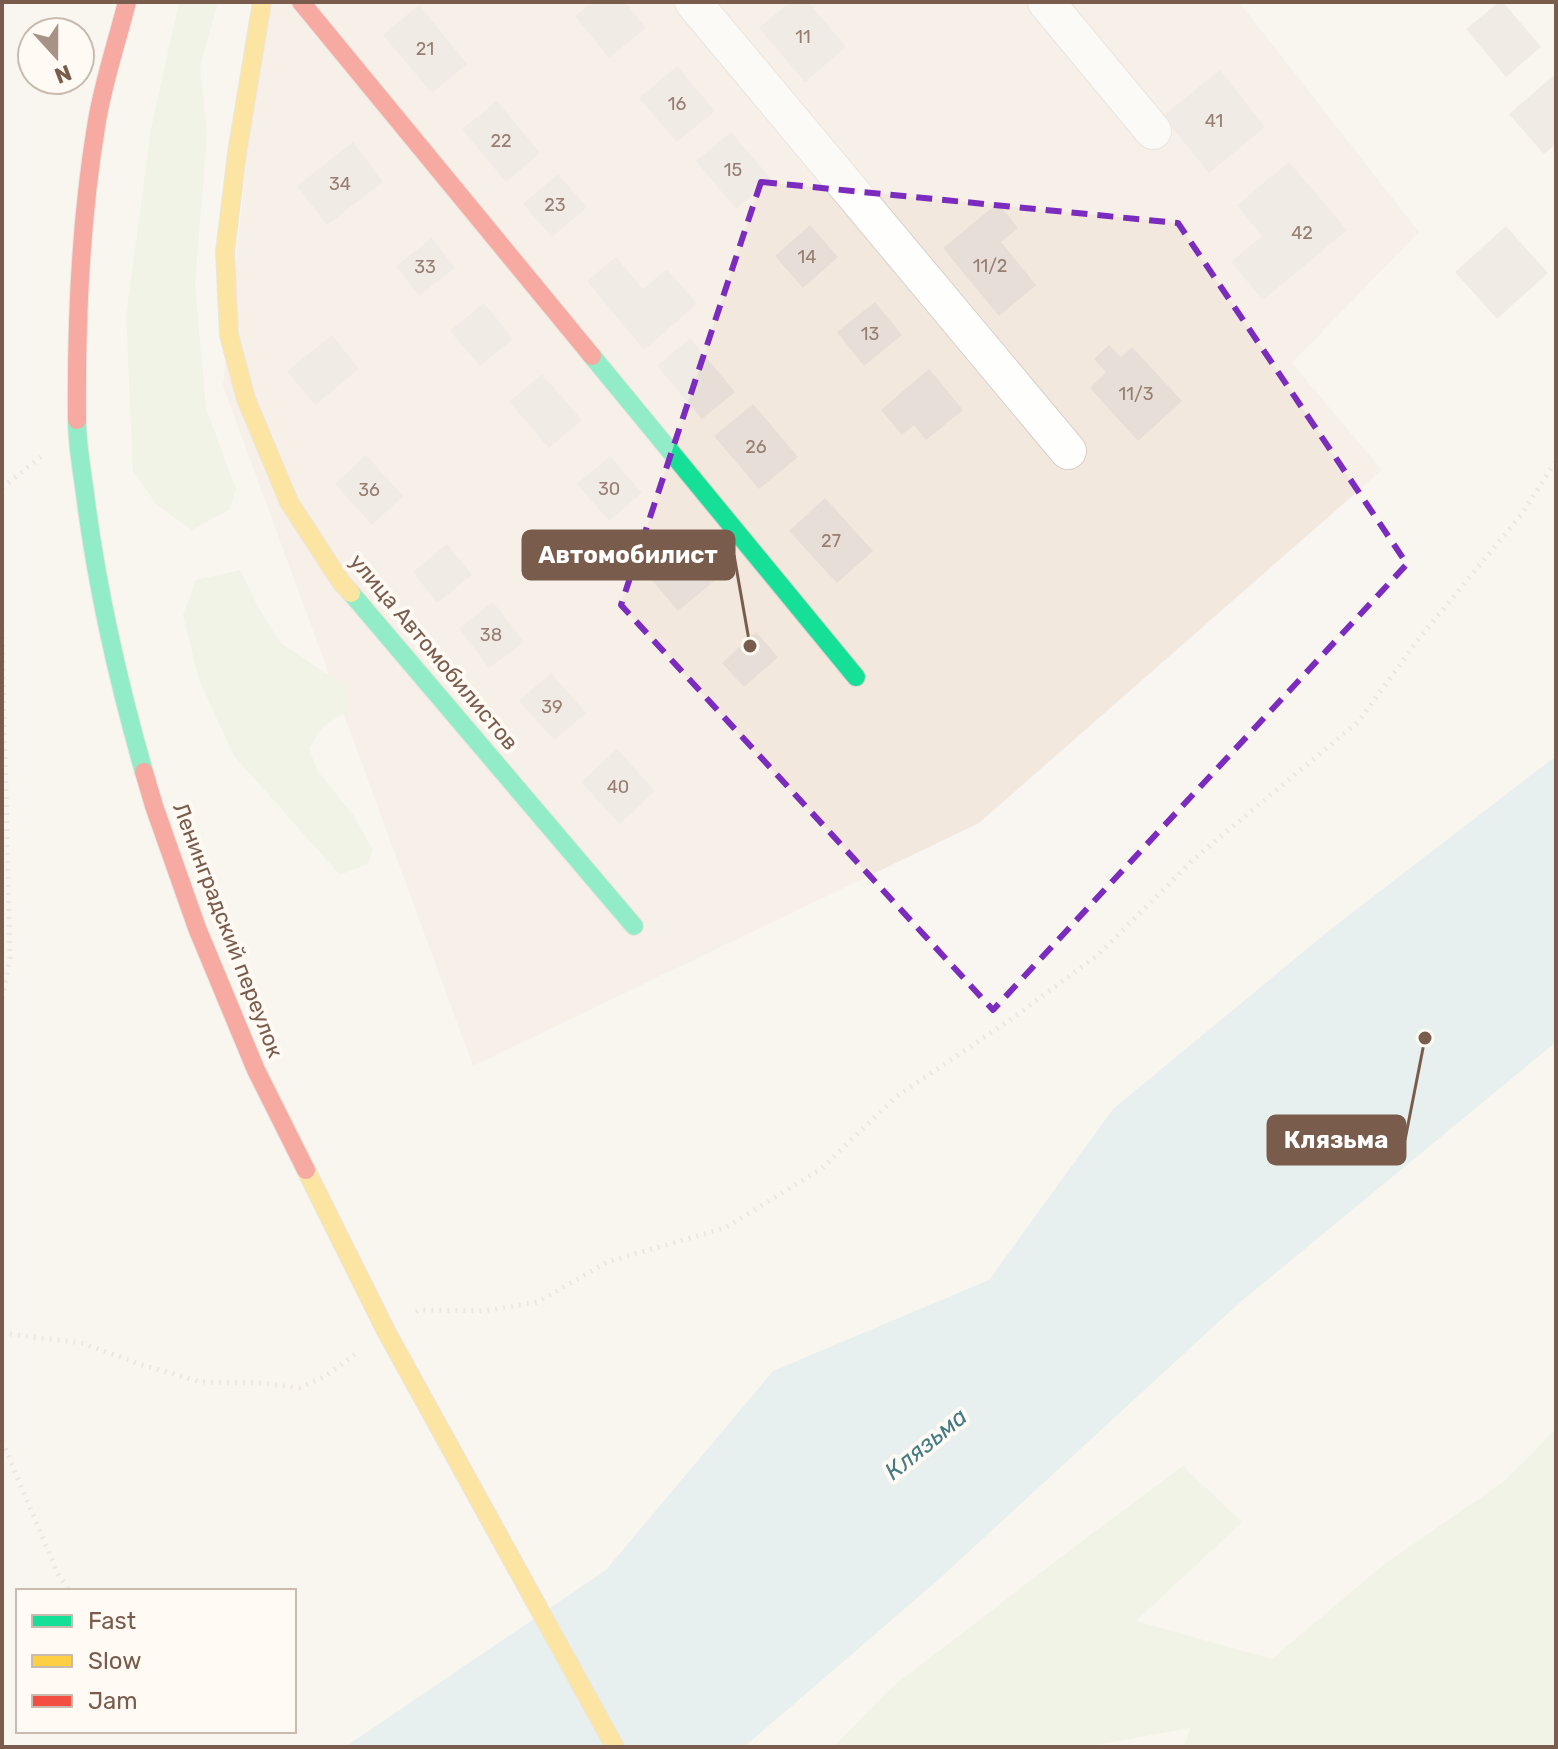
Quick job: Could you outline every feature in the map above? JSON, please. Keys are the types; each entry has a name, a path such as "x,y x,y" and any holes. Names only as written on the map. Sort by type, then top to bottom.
{"street":[{"name":"Ленинградский переулок","path":"127,2 96,124 82,233 76,340 77,428 89,526 106,624 128,716 154,806 197,928 256,1070 386,1331 615,1747"},
{"name":"улица Автомобилистов","path":"262,2 237,153 225,252 229,335 246,399 289,502 341,582 634,926"},
{"path":"301,2 856,677"},
{"path":"693,2 1068,451"},
{"path":"1046,2 1153,131"}],"path":[{"path":"2,1333 82,1343 201,1382 263,1383 299,1388 326,1376 419,1310 484,1311 538,1302 607,1262 725,1228 821,1169 897,1096 1010,1020 1099,954 1194,859 1359,721 1417,641 1521,515 1556,461"},
{"path":"2,629 10,957 2,1001"},
{"path":"2,1441 58,1574 69,1589"}],"highlighted area":[{"path":"761,182 1178,223 1407,564 993,1010 621,605"}],"shaded area":[{"path":"263,2 1239,2 1419,232 1292,363 1382,470 979,823 473,1066 223,386"}],"green space":[{"path":"179,2 218,2 200,67 207,135 195,285 206,408 236,489 229,510 192,530 156,504 133,471 126,317 151,129"},
{"path":"240,570 259,609 281,643 346,687 347,711 323,727 309,748 317,770 354,816 373,850 368,864 340,875 234,756 199,680 183,615 196,580"},
{"path":"1556,1428 1556,1747 1184,1747 1190,1728 1086,1747 833,1747 892,1687 1183,1466 1242,1522 1136,1621 1272,1659 1383,1565 1506,1480"}],"water":[{"path":"1556,756 1556,1042 1238,1304 938,1580 744,1747 345,1747 606,1570 773,1371 989,1280 1113,1109 1331,929"}],"building":[{"path":"592,2 625,2 646,28 609,58 575,16"},
{"path":"790,2 808,2 846,47 805,82 759,28"},
{"path":"1503,2 1541,47 1506,77 1466,29"},
{"path":"419,5 467,64 432,93 383,35"},
{"path":"677,66 715,111 677,142 639,98"},
{"path":"1220,70 1265,127 1209,173 1163,116"},
{"path":"1553,76 1556,79 1556,144 1544,154 1509,114"},
{"path":"497,101 540,153 506,182 462,129"},
{"path":"731,132 771,179 736,209 696,161"},
{"path":"353,142 383,182 327,225 297,186"},
{"path":"1289,162 1347,230 1263,300 1231,262 1262,236 1237,205"},
{"path":"558,174 587,207 552,237 523,204"},
{"path":"998,203 1018,228 1001,242 1036,285 999,316 943,248"},
{"path":"810,225 838,257 803,288 775,256"},
{"path":"1506,226 1548,273 1497,319 1455,272"},
{"path":"432,238 455,268 419,296 396,266"},
{"path":"616,257 643,289 667,269 697,304 644,350 587,281"},
{"path":"875,302 902,335 864,366 837,332"},
{"path":"484,303 513,339 480,366 450,331"},
{"path":"332,335 359,369 315,405 287,371"},
{"path":"690,338 735,392 702,419 657,366"},
{"path":"1109,345 1121,357 1132,347 1182,401 1138,441 1090,388 1106,372 1094,359"},
{"path":"929,369 963,410 926,440 914,425 902,435 881,410"},
{"path":"542,374 582,420 549,448 509,402"},
{"path":"753,404 798,457 759,489 714,436"},
{"path":"366,455 403,496 372,525 335,484"},
{"path":"610,456 642,493 609,521 577,484"},
{"path":"825,498 873,551 837,583 789,531"},
{"path":"447,544 472,575 437,603 413,572"},
{"path":"688,550 714,581 678,611 652,580"},
{"path":"493,602 524,642 489,668 459,628"},
{"path":"756,632 778,657 744,687 722,663"},
{"path":"551,673 586,713 554,740 519,701"},
{"path":"617,749 655,791 620,824 581,782"}],"traffic: fast":[{"path":"592,356 856,677"},
{"path":"77,420 102,600 144,772"},
{"path":"351,593 634,926"}],"traffic: slow":[{"path":"262,2 237,153 225,252 229,335 246,399 289,502 351,593"},
{"path":"306,1170 386,1331 615,1747"}],"traffic: jam":[{"path":"77,420 78,310 86,200 99,111 127,2"},
{"path":"301,2 592,356"},
{"path":"144,772 197,928 256,1070 306,1170"}],"place":[{"name":"Автомобилист","path":"750,646"},
{"name":"Клязьма","path":"1425,1038"}]}
